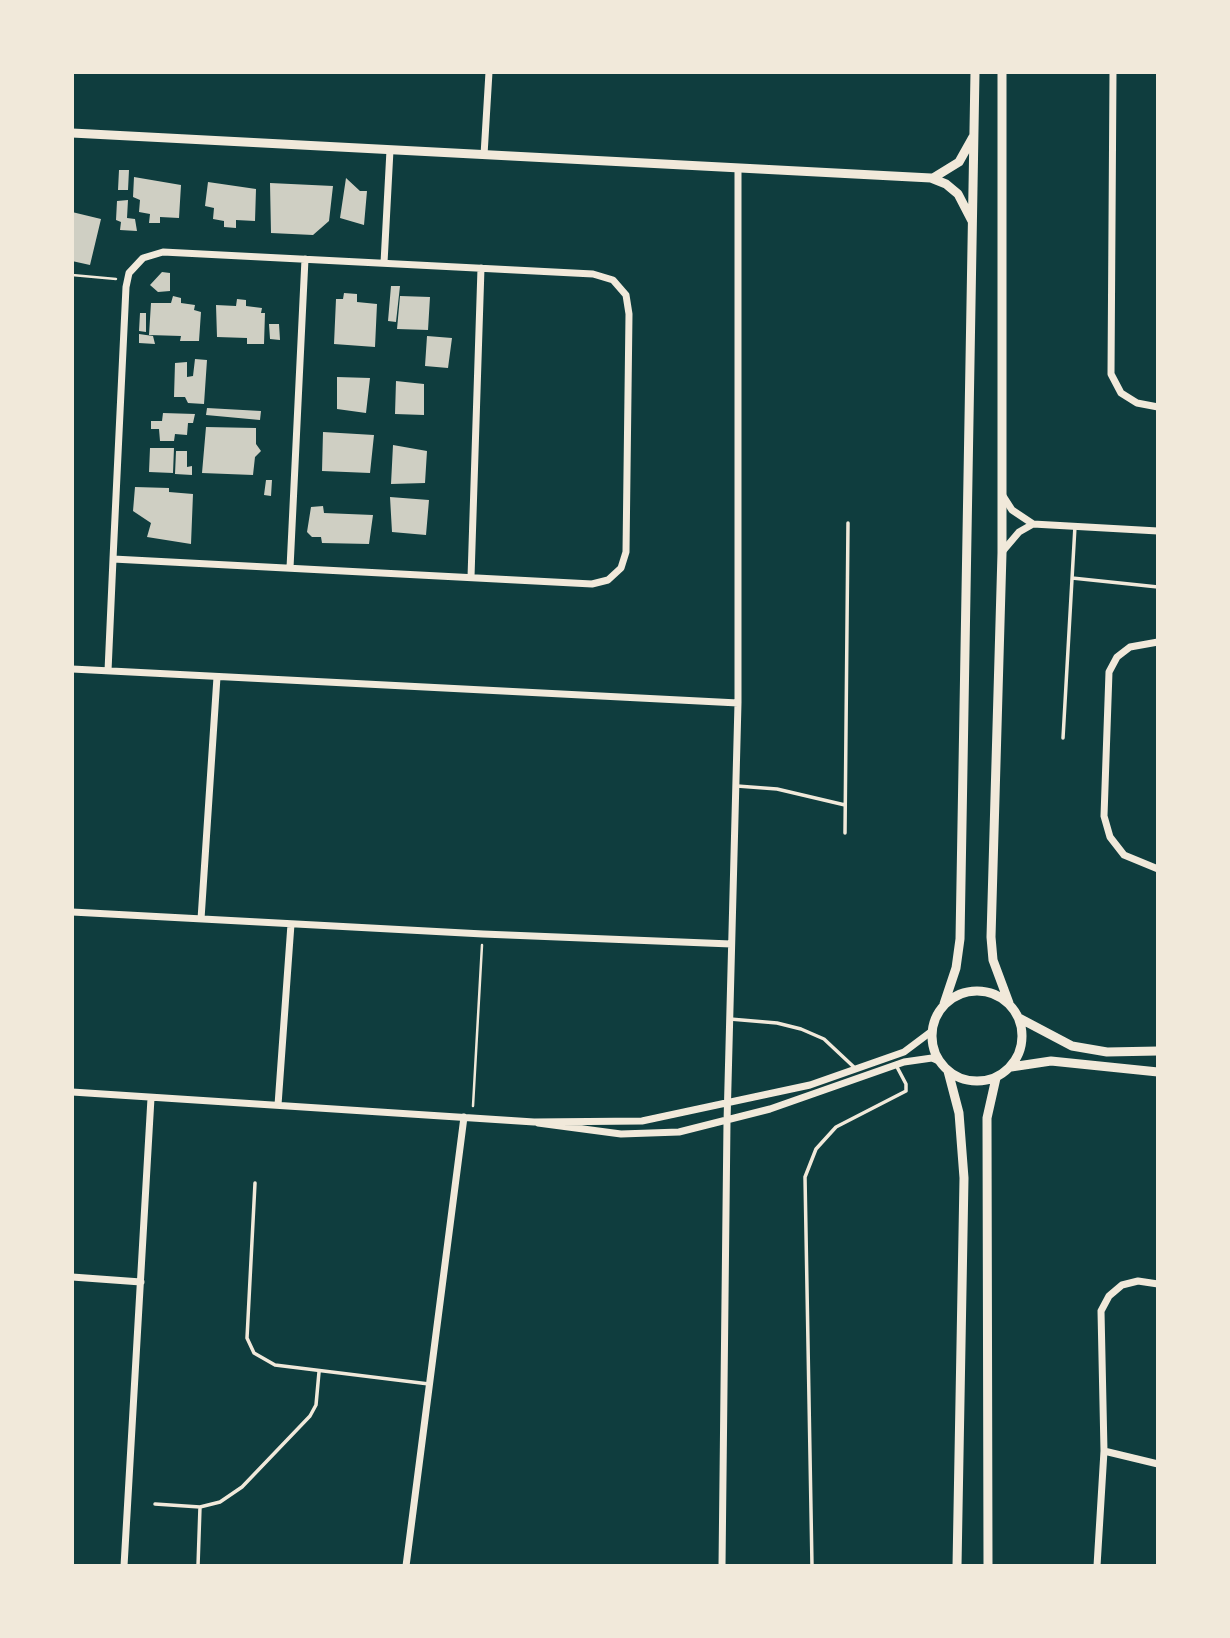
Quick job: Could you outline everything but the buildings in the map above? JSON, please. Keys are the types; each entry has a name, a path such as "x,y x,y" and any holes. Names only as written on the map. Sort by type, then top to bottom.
{"street":[{"path":"484,155 489,72"},
{"path":"72,1092 534,1122 657,1119 810,1084 904,1052 932,1031 956,968 960,939 975,72"},
{"path":"1002,72 1003,496 990,937 996,972 1009,1003 1019,1018 1022,1044 1011,1067"},
{"path":"1113,72 1111,374 1121,393 1137,403 1158,407"},
{"path":"72,133 931,178 953,168 974,135"},
{"path":"384,263 390,150"},
{"path":"722,1566 727,1122 738,703 738,168"},
{"path":"931,178 958,194 974,224"},
{"path":"108,671 113,559 126,279 133,267 143,258 163,252 603,275 620,286 626,295 629,314 626,552 621,568 600,583 113,559"},
{"path":"290,568 305,259"},
{"path":"471,577 481,268"},
{"path":"1003,496 1012,510 1034,524 1158,531"},
{"path":"1002,553 1012,538 1034,524"},
{"path":"1158,642 1130,647 1117,657 1109,672 1104,816 1110,837 1124,855 1158,869"},
{"path":"72,669 738,703"},
{"path":"201,919 217,677"},
{"path":"72,912 731,944"},
{"path":"278,1105 291,924"},
{"path":"944,1004 964,992 976,990 999,996 1009,1003"},
{"path":"1019,1018 1072,1046 1107,1052 1158,1051"},
{"path":"932,1031 934,1051 948,1071 960,1113 964,1178 957,1566"},
{"path":"1106,1065 1107,1052"},
{"path":"534,1122 567,1129 648,1135 727,1122 896,1065 922,1058 939,1060"},
{"path":"948,1071 966,1080 996,1077 1011,1067 1051,1062 1106,1065 1158,1072"},
{"path":"988,1566 987,1118 996,1077"},
{"path":"124,1566 151,1098"},
{"path":"406,1566 468,1118"},
{"path":"72,1277 141,1282"},
{"path":"1097,1566 1104,1451 1101,1311 1109,1296 1122,1285 1138,1281 1158,1284"},
{"path":"1104,1451 1158,1464"}],"lane":[{"path":"845,833 848,523"},
{"path":"1063,738 1075,526"},
{"path":"1072,578 1158,587"},
{"path":"736,786 777,789 845,806"},
{"path":"730,1019 777,1023 802,1029 824,1039 856,1069"},
{"path":"812,1566 805,1177 816,1149 836,1127 906,1091 906,1084 896,1065"},
{"path":"256,1183 249,1346 267,1363 319,1372 431,1384"},
{"path":"155,1504 200,1507 220,1502 242,1487 310,1416 316,1405 319,1372"},
{"path":"198,1566 200,1507"}],"path":[{"path":"72,275 126,279"},
{"path":"468,1118 483,934"}]}
